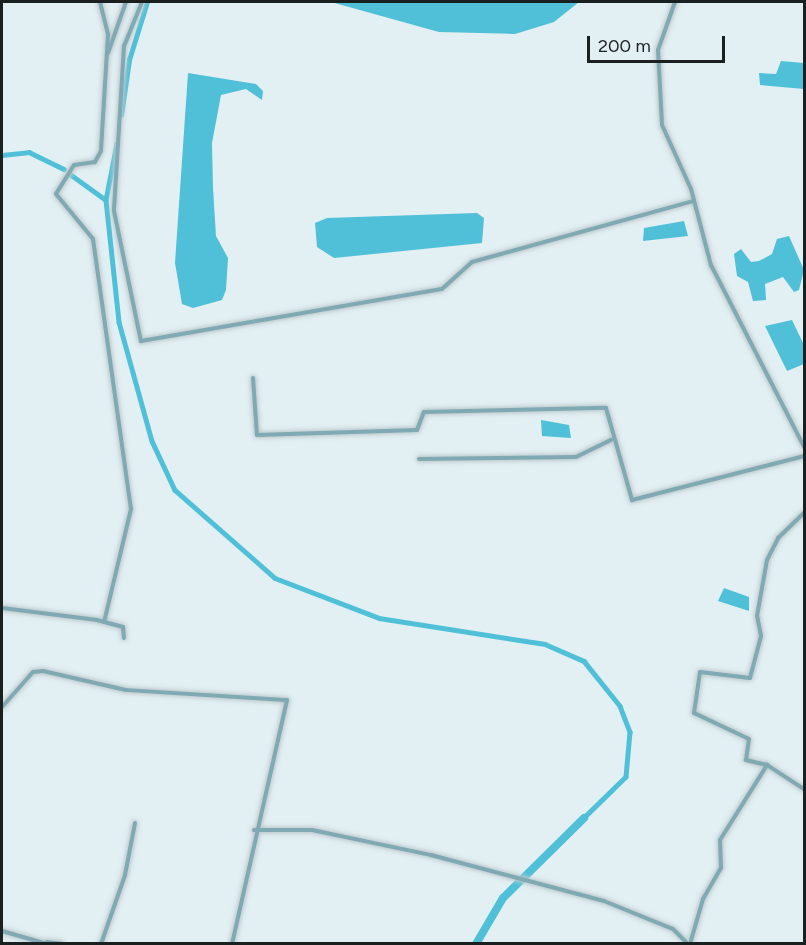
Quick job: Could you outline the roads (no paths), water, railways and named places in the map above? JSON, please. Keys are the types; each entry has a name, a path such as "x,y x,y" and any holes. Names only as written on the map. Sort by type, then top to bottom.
{"street":[{"path":"100,2 108,35 99,158 74,165 56,194 93,239 129,498 104,622"},
{"path":"106,57 126,2"},
{"path":"142,2 124,46 114,211 141,341 442,289 472,262 694,201"},
{"path":"675,2 658,50 657,88 662,125 694,201 711,265 804,447"},
{"path":"254,378 257,435 417,430 424,412 606,408 611,440 632,500 804,456"},
{"path":"419,459 576,457 611,440"},
{"path":"804,513 778,538 767,560 757,616 760,636 750,678 700,672 694,705 694,713 749,740 746,759 767,765 804,789"},
{"path":"2,608 104,622 123,627 124,638"},
{"path":"2,707 33,672 43,672 126,690 287,700 254,830 232,944"},
{"path":"254,830 312,830 430,855 604,901 673,929 689,944 703,899 721,868 720,840 767,765"},
{"path":"101,944 125,875 135,823"},
{"path":"2,931 47,943 63,944"}],"water":[{"path":"331,2 579,2 554,22 515,34 439,32"},
{"path":"781,61 804,63 804,89 760,85 759,73 776,74"},
{"path":"188,73 256,84 263,91 262,100 246,89 221,95 212,143 213,188 216,236 228,258 226,290 222,300 193,308 182,304 175,263"},
{"path":"477,213 484,218 482,243 334,258 317,247 315,223 327,218"},
{"path":"684,221 688,236 643,241 644,228"},
{"path":"789,236 804,270 799,290 794,292 783,277 765,284 766,300 753,301 748,282 737,276 734,254 741,249 751,262 759,261 772,254 777,239"},
{"path":"792,320 804,345 804,364 787,371 765,326"},
{"path":"541,420 569,425 571,438 542,436"},
{"path":"724,588 749,597 749,611 718,601"}],"waterway":[{"path":"121,115 129,60 147,2"},
{"path":"117,144 106,200 119,322 152,441 175,490 275,578 379,618 545,644 584,661 620,706 630,732 626,777 584,818"},
{"path":"2,155 29,152 64,169"},
{"path":"70,174 106,200"},
{"path":"476,944 503,898 584,818"}]}
